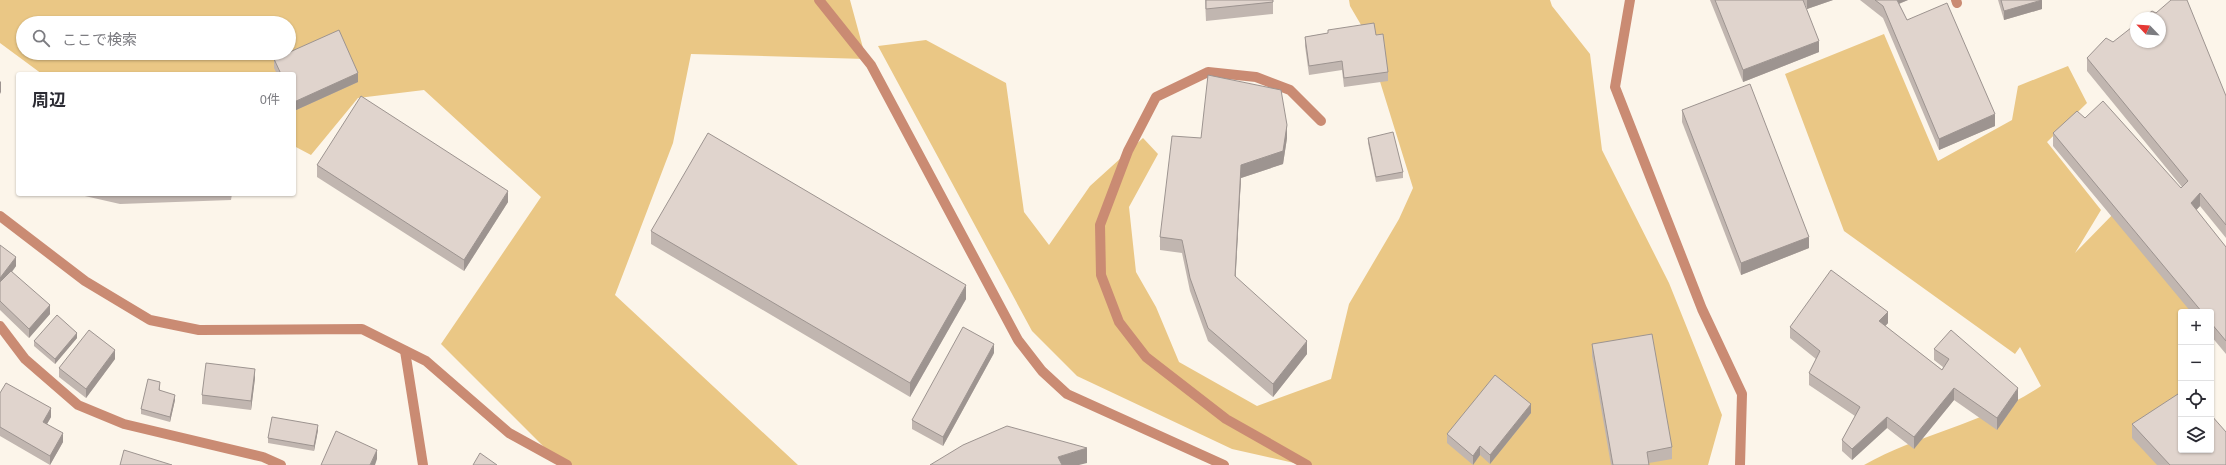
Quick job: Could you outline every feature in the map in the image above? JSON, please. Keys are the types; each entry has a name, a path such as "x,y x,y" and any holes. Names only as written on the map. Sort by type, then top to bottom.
{"street":[{"path":"819,0 871,65 1018,340 1042,371 1067,394 1224,465"},
{"path":"1630,0 1615,87 1702,309 1742,394 1740,465"},
{"path":"1307,465 1226,419 1146,356 1119,322 1101,275 1100,225 1128,151 1156,97 1208,72 1256,77 1290,90 1320,121"},
{"path":"0,216 85,281 150,320 198,330 362,329 426,361 509,433 567,465"},
{"path":"0,326 25,360 78,405 124,424 264,457 282,465"},
{"path":"405,351 423,465"}],"shaded area":[{"path":"0,0 850,0 866,59 691,54 673,143 615,295 798,465 562,465 441,344 541,197 424,90 358,98 311,155 296,147 296,72 39,72 23,60 296,60 296,16 16,16 16,55 0,43"},
{"path":"1349,0 1550,0 1552,6 1590,54 1602,150 1669,283 1722,415 1708,465 1303,465 1232,449 1077,376 1032,331 878,46 926,40 1006,83 1024,212 1049,245 1090,186 1143,138 1158,154 1129,207 1136,272 1156,307 1179,362 1257,406 1331,379 1349,304 1399,219 1413,188 1364,30 1350,6"},
{"path":"1884,34 1938,161 2012,120 2018,86 2068,66 2087,103 2047,142 2101,210 2075,253 2121,206 2200,309 2178,309 2178,453 2190,453 2226,465 1864,465 1908,444 1999,409 2020,399 2041,386 2020,347 2015,354 1844,231 1785,74"}],"building":[{"path":"1206,0 1273,0 1273,2 1206,9"},
{"path":"1715,0 1803,0 1819,41 1743,70"},
{"path":"1875,0 1897,0 1907,20 1947,3 1995,114 1939,139 1883,6"},
{"path":"2001,0 2042,0 2004,11"},
{"path":"2171,0 2187,0 2226,96 2226,225 2200,193 2191,203 2226,247 2226,341 2214,327 2214,309 2200,309 2053,133 2077,111 2085,118 2103,101 2181,188 2188,181 2087,58 2106,38 2113,42 2130,29 2130,48 2166,48 2166,12 2157,12"},
{"path":"1374,23 1376,35 1383,34 1388,72 1344,78 1342,61 1309,66 1305,37 1328,33 1328,30"},
{"path":"339,30 358,73 296,101 296,72 280,72 274,60 296,60 296,49"},
{"path":"1208,75 1281,90 1287,125 1283,151 1241,165 1235,276 1307,341 1273,384 1208,328 1190,278 1182,240 1160,237 1172,136 1201,138"},
{"path":"1750,84 1809,237 1741,263 1682,110"},
{"path":"361,96 508,191 464,260 317,165"},
{"path":"1393,132 1403,172 1376,177 1368,138"},
{"path":"708,133 966,285 910,383 651,231"},
{"path":"0,245 16,257 0,278"},
{"path":"1831,270 1888,312 1879,321 1942,370 1949,359 1934,349 1951,330 2018,388 1997,418 1954,388 1914,437 1887,417 1852,449 1842,440 1860,407 1809,373 1820,351 1790,327"},
{"path":"11,271 50,305 29,329 0,301 0,282"},
{"path":"57,315 77,333 55,359 34,341"},
{"path":"963,327 994,344 943,437 912,420"},
{"path":"89,330 115,350 86,389 59,368"},
{"path":"1652,334 1672,447 1647,452 1649,465 1613,465 1592,344"},
{"path":"206,363 255,369 251,401 202,395"},
{"path":"1495,375 1531,404 1490,455 1480,446 1473,456 1447,434"},
{"path":"148,379 160,382 159,390 175,395 170,417 141,409"},
{"path":"6,383 51,408 43,422 63,433 50,456 0,427 0,393"},
{"path":"2178,394 2178,453 2214,453 2214,418 2226,432 2226,465 2170,465 2132,424"},
{"path":"272,417 318,425 314,446 268,438"},
{"path":"1007,426 1087,448 1058,457 1062,465 930,465 963,445"},
{"path":"336,431 377,450 370,465 321,465"},
{"path":"124,450 172,465 120,465"},
{"path":"480,453 497,465 473,465"}]}
